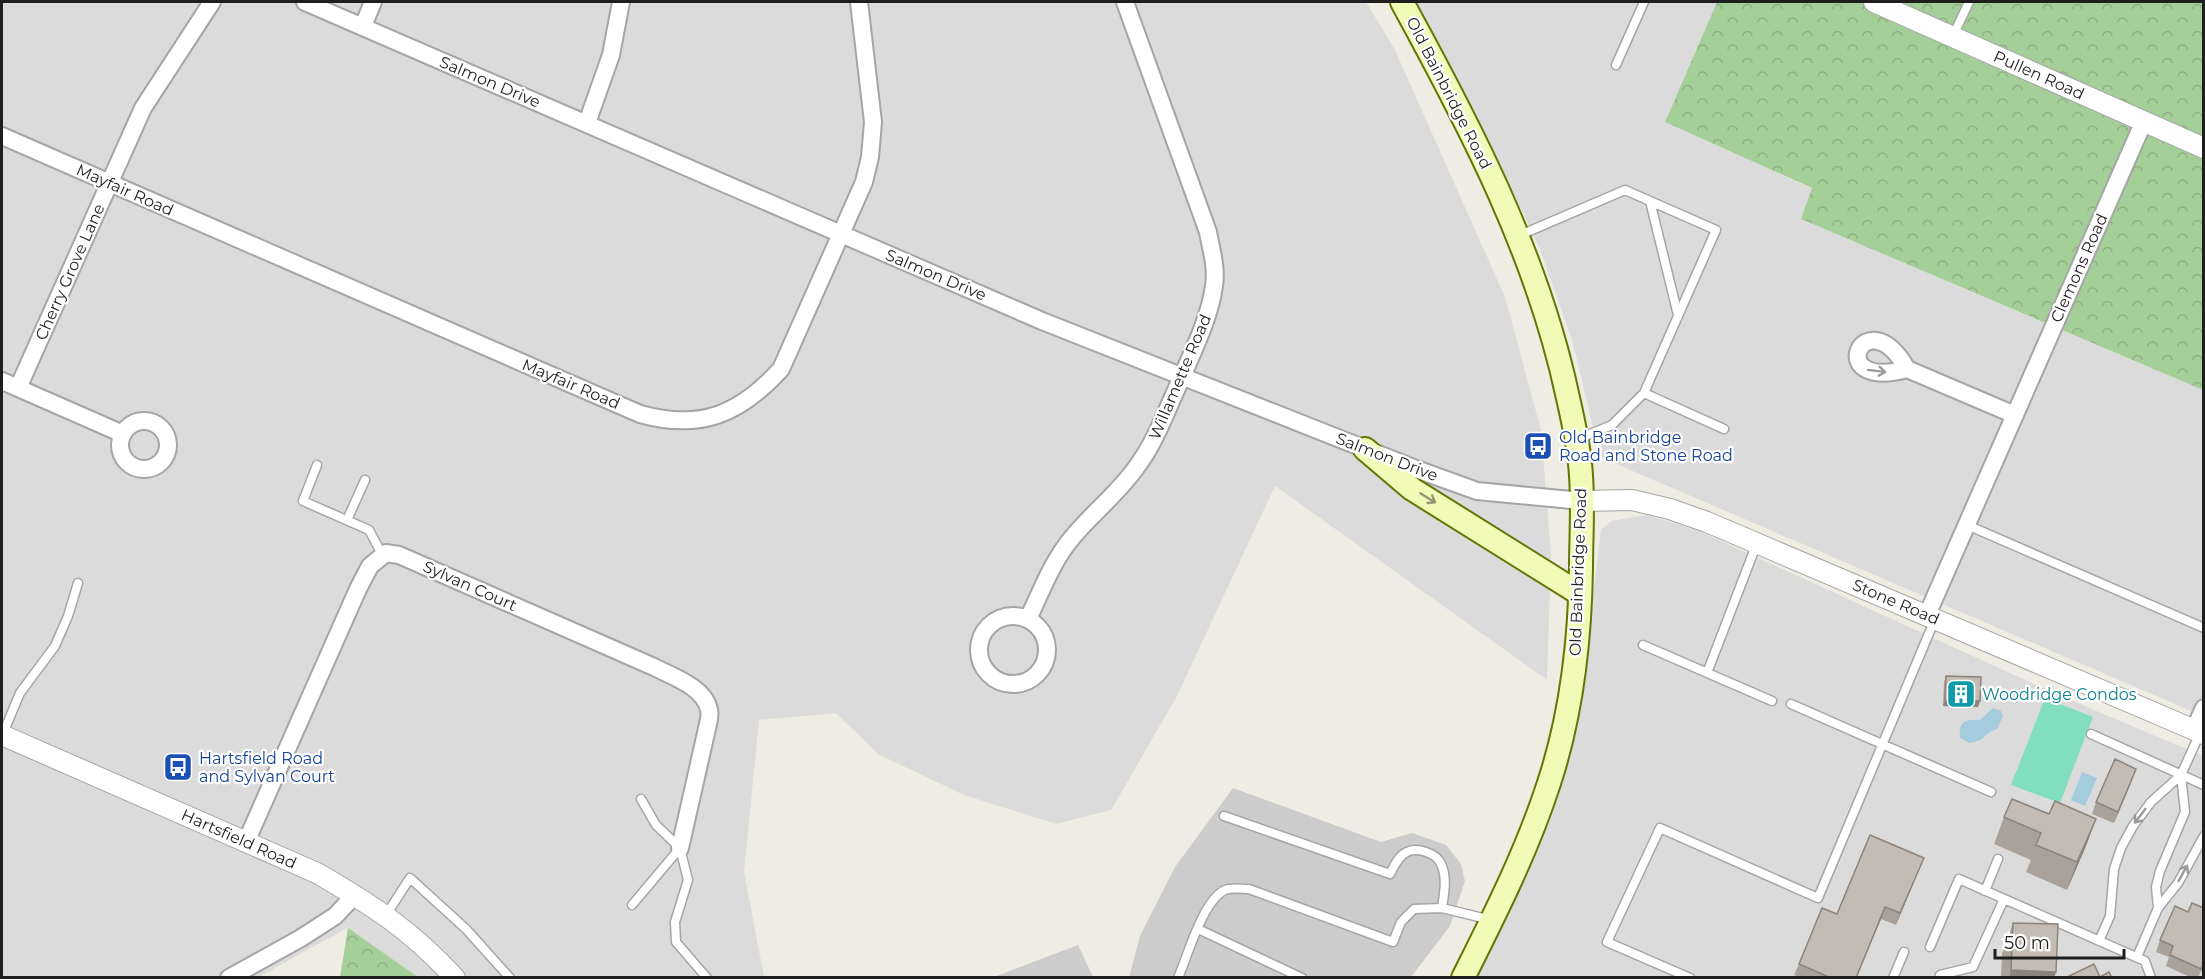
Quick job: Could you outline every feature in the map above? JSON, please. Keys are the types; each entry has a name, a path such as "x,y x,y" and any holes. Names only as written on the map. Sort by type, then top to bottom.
{"main road":[{"name":"Old Bainbridge Road","path":"1402,2 1470,130 1518,236 1547,317 1556,350 1580,464 1582,501 1580,621 1575,671 1564,729 1549,783 1526,844 1492,921 1463,978"},
{"path":"1365,449 1412,489 1580,594"}],"street":[{"name":"Cherry Grove Lane","path":"18,388 143,108 212,2"},
{"name":"Salmon Drive","path":"305,2 1042,321 1416,470 1477,490 1582,501"},
{"path":"363,27 373,2"},
{"path":"587,123 611,55 621,2"},
{"name":"Mayfair Road","path":"2,136 640,414 669,420 706,419 744,403 761,391 781,369 864,182 870,157 873,122 859,2"},
{"name":"Willamette Road","path":"1028,619 1053,565 1069,541 1087,520 1123,486 1156,435 1209,311 1215,283 1214,262 1208,232 1125,2"},
{"name":"Pullen Road","path":"1874,2 2204,148"},
{"name":"Clemons Road","path":"1931,617 1967,525 2144,121"},
{"path":"1906,369 2015,415"},
{"path":"2,381 123,434"},
{"name":"Stone Road","path":"1582,501 1632,500 1670,509 1758,543 2199,732"},
{"name":"Sylvan Court","path":"382,556 399,555 409,559 654,667 689,685 703,696 709,709 708,724 680,848"},
{"path":"246,842 341,624 370,566 382,556"},
{"path":"1010,615 1028,619 1042,631 1047,642 1048,654 1044,665 1039,673 1029,681 1018,684 995,679 986,671 981,661 978,649 981,637 989,625 999,618 1010,615"},
{"path":"2199,732 2204,708"},
{"name":"Hartsfield Road","path":"2,735 317,873 355,895 411,933 455,978"},
{"path":"229,978 301,938 335,916 355,895"}],"lane":[{"path":"1616,65 1644,2"},
{"path":"1953,37 1969,2"},
{"path":"1518,236 1625,190 1716,230 1644,393 1612,425 1576,440"},
{"path":"1650,201 1678,315"},
{"path":"1644,393 1724,429"},
{"path":"317,465 303,501 369,530 382,556"},
{"path":"347,520 365,480"},
{"path":"1967,525 2204,628"},
{"path":"1707,673 1758,543"},
{"path":"2,735 20,693 55,646 68,616 78,583"},
{"path":"1690,978 1607,942 1660,828 1818,898 1882,744 1931,617"},
{"path":"1643,645 1772,701"},
{"path":"1791,704 1991,792"},
{"path":"2099,941 2110,916 2114,869 2121,848 2133,826 2151,802 2181,775 2199,732"},
{"path":"2091,734 2204,785"},
{"path":"2158,908 2156,887 2160,871 2185,812 2181,775"},
{"path":"641,799 656,825 680,848 688,880 675,922 676,942 707,978"},
{"path":"1224,816 1390,873 1396,861 1407,852 1420,850 1432,854 1440,862 1445,878 1442,909"},
{"path":"2137,957 2158,908 2178,883 2204,836"},
{"path":"632,905 680,848"},
{"path":"1985,891 1998,859"},
{"path":"386,915 411,878 466,928 510,978"},
{"path":"1930,947 1959,879 2145,961 2151,978"},
{"path":"1179,978 1206,909 1215,896 1228,889 1249,889 1393,942 1401,922 1414,909 1442,909 1492,921"},
{"path":"1939,978 1940,975 1973,967 2004,899"},
{"path":"1198,929 1302,978"},
{"path":"1893,978 1904,952"}],"shaded area":[{"path":"2,2 1366,2 1394,48 1505,297 1541,430 1551,555 1547,680 1275,486 1176,698 1111,810 1056,824 964,795 878,754 836,713 759,720 744,872 764,977 418,977 347,928 259,977 2,978"},
{"path":"1414,2 1717,2 1665,122 1813,189 1801,219 2203,390 2203,716 1600,457 1573,343 1540,249 1495,153"},
{"path":"1647,515 1697,530 2047,690 2203,756 2203,977 1471,978 1585,664 1601,530 1611,521"},
{"path":"1233,788 1381,842 1412,833 1446,845 1461,864 1465,881 1450,926 1411,977 1129,978 1140,936 1175,867"},
{"path":"1078,945 1093,977 994,977"}],"green space":[{"path":"1717,2 2203,2 2203,390 1801,219 1812,188 1665,122"},
{"path":"2045,698 2093,717 2060,803 2011,785"},
{"path":"348,928 418,977 340,977"}],"water":[{"path":"1993,708 2001,711 2003,716 1997,729 1975,742 1969,743 1960,738 1960,728 1964,722 1980,720"},
{"path":"2082,772 2097,778 2085,806 2071,800"}],"building":[{"name":"Woodridge Condos","path":"1946,676 1981,677 1980,701 1945,700"},
{"path":"2115,759 2136,769 2118,812 2096,802"},
{"path":"2012,799 2049,814 2055,801 2096,819 2077,862 2036,845 2041,833 2004,817"},
{"path":"1870,835 1924,858 1900,913 1885,907 1856,978 1831,978 1799,964 1822,908 1837,914"},
{"path":"2192,903 2204,908 2204,963 2201,969 2170,955 2173,946 2160,940 2175,906 2188,912"},
{"path":"2013,923 2058,924 2056,972 2011,970"},
{"path":"2094,964 2100,977 2109,972 2112,978 2065,978"}],"place":[{"name":"Old Bainbridge Road and Stone Road","path":"1538,446"},
{"name":"Woodridge Condos","path":"1961,694"},
{"name":"Hartsfield Road and Sylvan Court","path":"178,767"}]}
